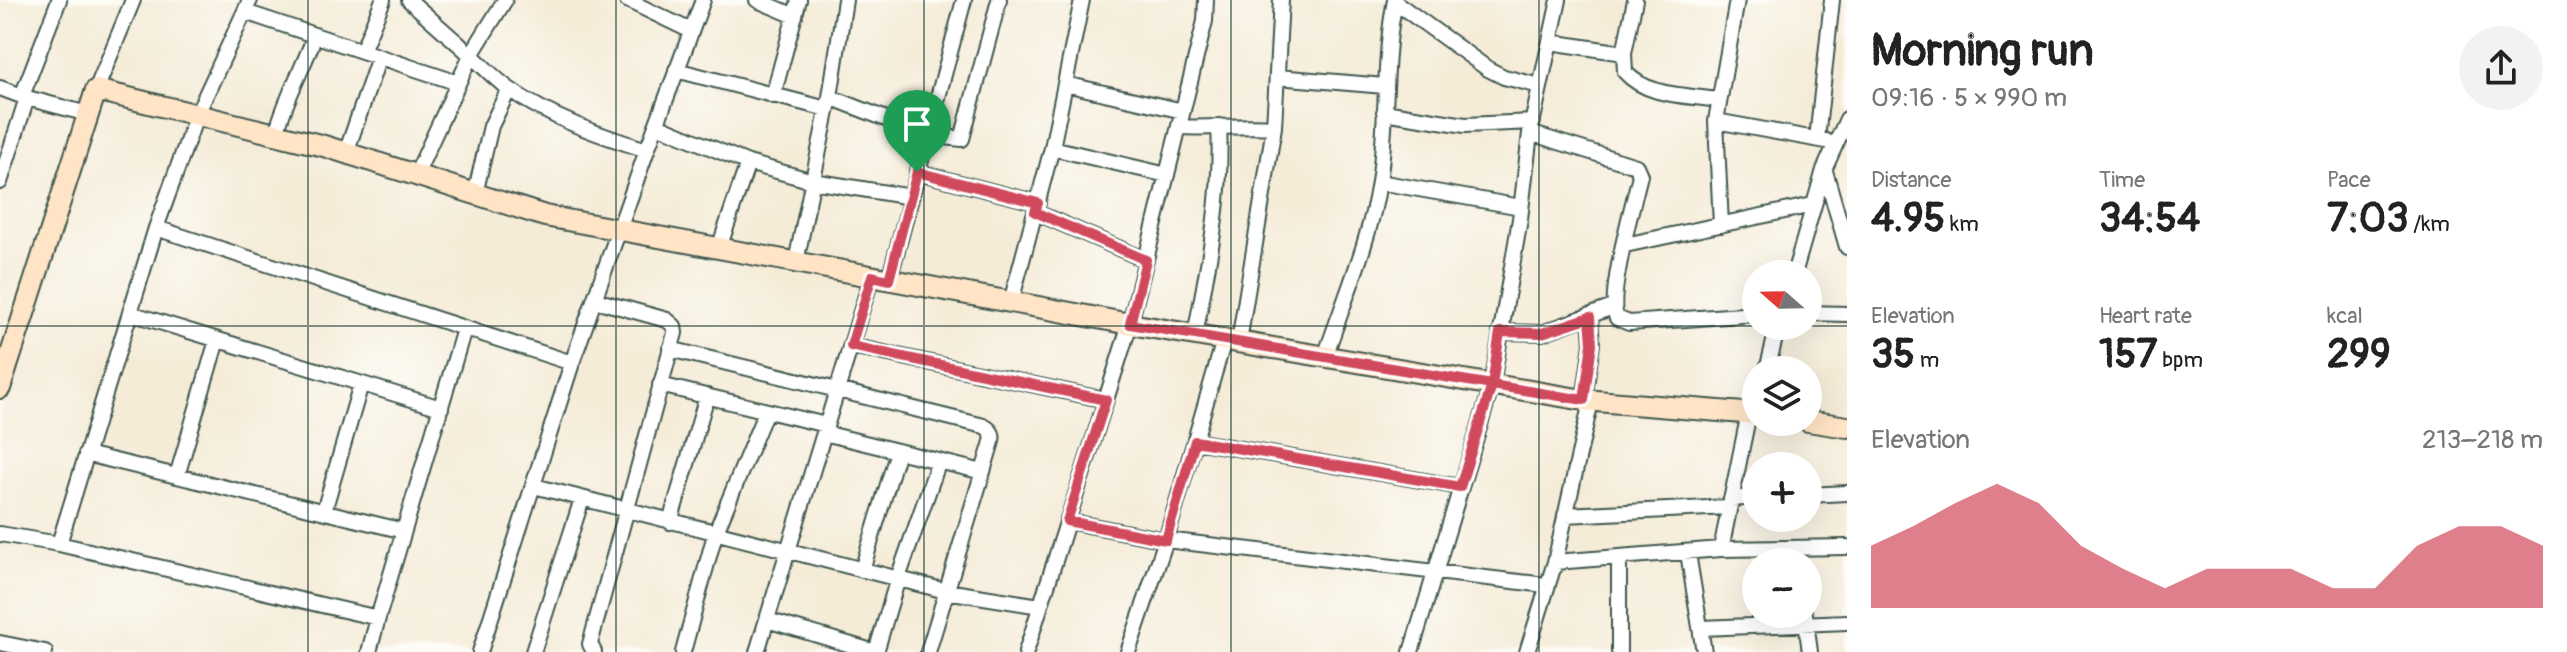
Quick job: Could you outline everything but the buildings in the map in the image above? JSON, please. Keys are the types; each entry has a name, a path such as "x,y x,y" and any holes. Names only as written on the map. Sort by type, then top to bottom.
{"street":[{"path":"0,182 24,97 59,0"},
{"path":"0,388 96,90 133,0"},
{"path":"362,51 383,0"},
{"path":"409,0 509,89 590,132 647,150"},
{"path":"416,175 471,55 505,0"},
{"path":"627,0 691,31"},
{"path":"480,652 572,363 703,0"},
{"path":"757,0 795,16"},
{"path":"773,96 799,0"},
{"path":"796,262 829,103 845,0"},
{"path":"757,652 851,346 881,278 911,197 964,0"},
{"path":"676,70 773,96 829,103 927,135 962,139 999,0"},
{"path":"1011,302 1052,148 1082,0"},
{"path":"1026,652 1130,324 1205,21 1206,0"},
{"path":"1128,652 1195,441 1231,341 1274,127 1281,0"},
{"path":"1411,652 1492,385 1532,128 1559,0"},
{"path":"1635,0 1624,53 1625,72 1641,86 1655,91 1718,100"},
{"path":"1721,225 1716,121 1737,0"},
{"path":"1817,139 1832,0"},
{"path":"1325,357 1374,212 1395,1 1488,69 1504,77 1540,86"},
{"path":"59,544 156,228 197,114 247,6 315,35 458,83"},
{"path":"276,134 289,90 300,74 315,35"},
{"path":"1550,42 1624,53"},
{"path":"346,153 379,57"},
{"path":"1277,77 1385,86"},
{"path":"1065,84 1183,111"},
{"path":"0,88 88,114"},
{"path":"475,194 491,126 509,89"},
{"path":"96,90 346,153 545,216 1130,324 1492,385 1588,400 1742,407"},
{"path":"1384,112 1465,125 1532,128 1636,166 1640,175 1613,307 1617,318 1629,323 1742,315"},
{"path":"1716,121 1817,139 1843,132"},
{"path":"1179,127 1247,124 1274,127"},
{"path":"657,125 748,163 813,181 911,197"},
{"path":"1195,335 1218,202 1221,162 1219,126"},
{"path":"1798,260 1824,170 1843,132"},
{"path":"1052,148 1167,175"},
{"path":"719,248 748,163"},
{"path":"1824,170 1847,246"},
{"path":"917,172 1036,207 1146,260"},
{"path":"1379,182 1521,207"},
{"path":"1625,245 1813,205"},
{"path":"156,228 572,363"},
{"path":"594,652 590,644 675,333 672,322 595,300"},
{"path":"1500,332 1542,333 1613,307"},
{"path":"130,313 441,408"},
{"path":"1822,313 1847,314"},
{"path":"1527,652 1555,562 1588,400 1592,344 1590,317"},
{"path":"369,652 464,329"},
{"path":"177,476 217,340"},
{"path":"851,346 1106,400"},
{"path":"670,349 991,430 994,437 928,652"},
{"path":"324,511 361,384"},
{"path":"660,385 766,411 898,451 983,472"},
{"path":"670,522 707,396"},
{"path":"683,652 715,534 766,411"},
{"path":"1822,423 1847,427"},
{"path":"1721,549 1747,436"},
{"path":"1195,441 1460,487"},
{"path":"862,570 898,451"},
{"path":"86,454 404,531"},
{"path":"767,620 876,652 939,461"},
{"path":"534,486 787,553 946,591 1040,606"},
{"path":"1822,494 1847,493"},
{"path":"533,652 582,499"},
{"path":"1565,515 1742,500"},
{"path":"1067,521 1166,540 1546,585"},
{"path":"0,534 59,544 378,618"},
{"path":"1822,551 1847,547"},
{"path":"1555,562 1721,549 1742,551"},
{"path":"1688,553 1705,651"},
{"path":"1619,558 1619,652"},
{"path":"1822,621 1847,622"},
{"path":"1701,628 1742,625"},
{"path":"1807,628 1810,652"},
{"path":"0,643 45,652"}],"route":[{"path":"917,172 889,280 872,276 851,346 1106,400 1067,521 1166,540 1195,441 1460,487 1492,385 1584,400 1592,344 1590,317 1542,333 1500,332 1492,385 1130,324 1146,260 1035,212 1038,203 917,172"}]}
